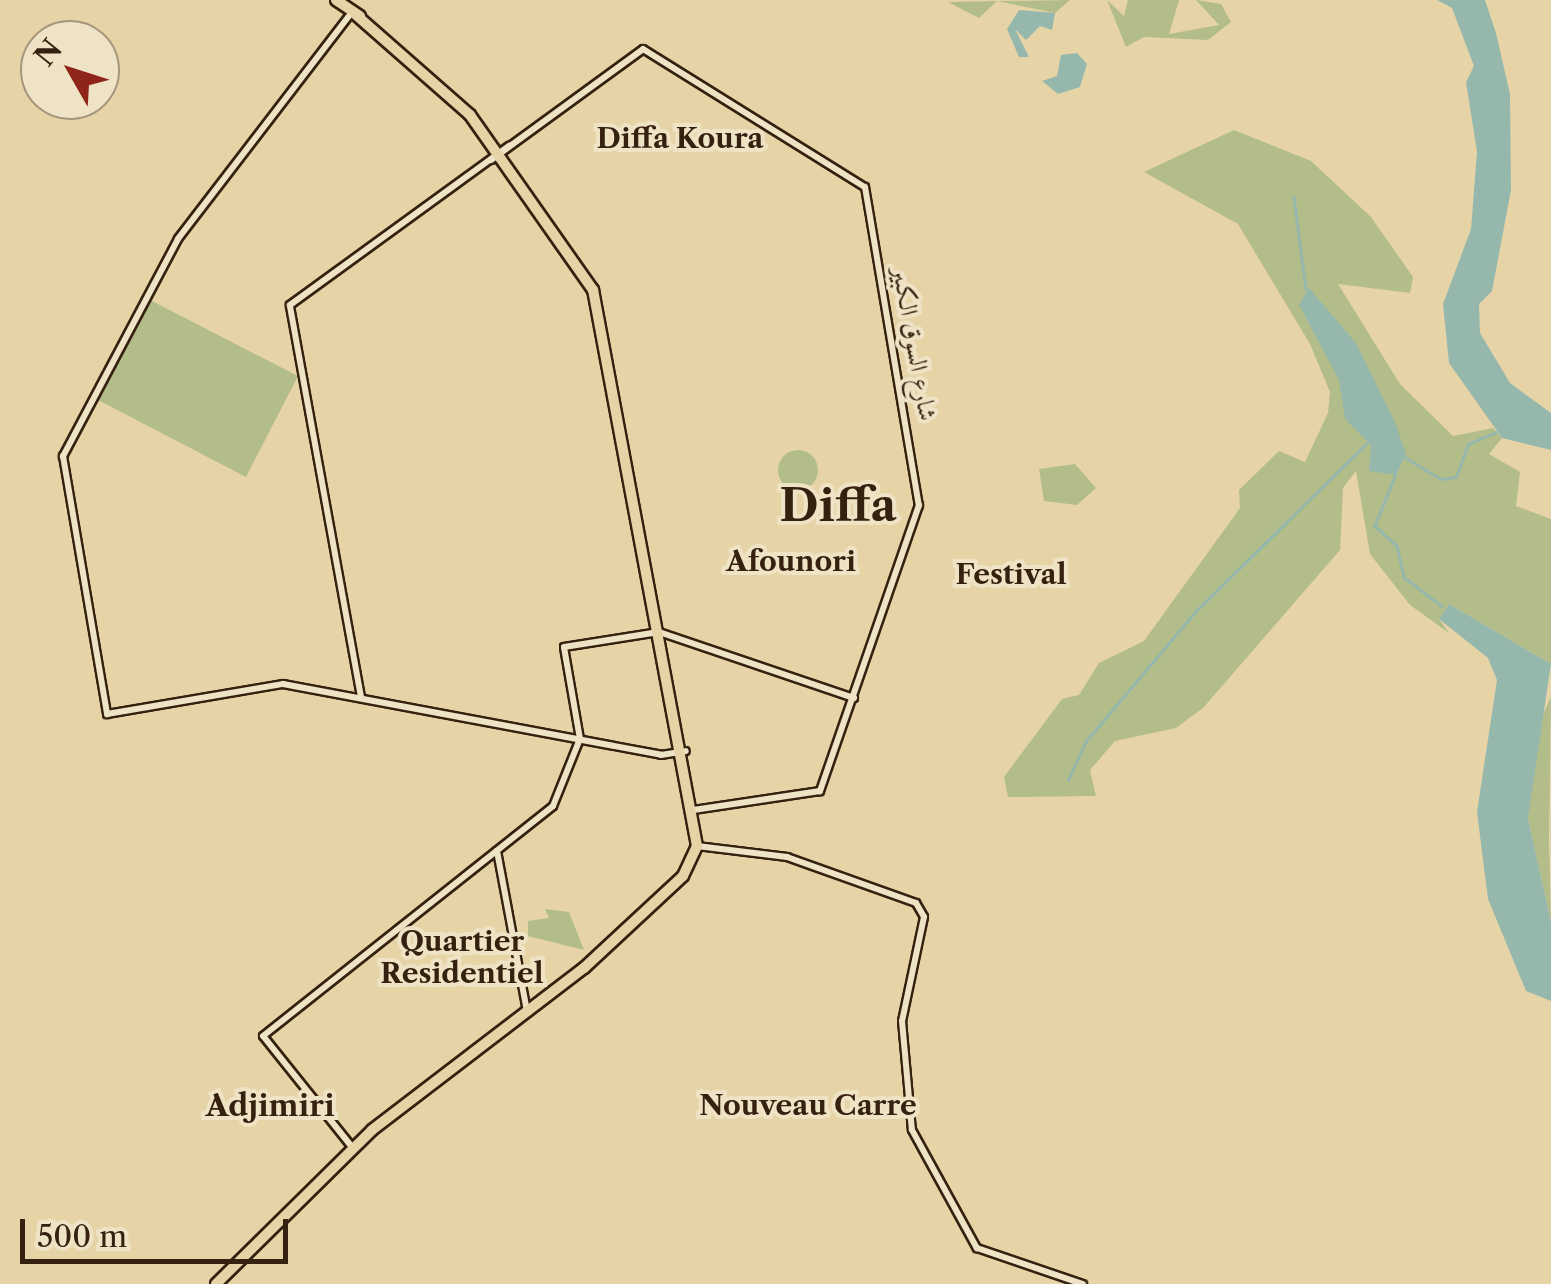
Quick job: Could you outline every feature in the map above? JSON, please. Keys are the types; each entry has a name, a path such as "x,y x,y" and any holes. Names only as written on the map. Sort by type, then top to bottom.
{"highway":[{"path":"336,0 426,68 501,152 598,306 699,845 686,879 563,991 426,1088"},
{"path":"216,1284 352,1147 527,1014 683,876 699,845"}],"street":[{"path":"354,13 178,239 61,461 107,714 275,684 361,696 580,740 684,752"},
{"name":"شارع السوق الكبير","path":"361,696 290,305 643,49 865,187 920,500 854,698 816,794 694,809"},
{"path":"352,1147 263,1036 553,806 580,740 564,647 662,633 854,698"},
{"path":"699,845 786,857 916,903 924,917 902,1021 912,1130 976,1248 1083,1284"},
{"path":"497,851 527,1014"}],"green space":[{"path":"1070,0 1055,13 998,1"},
{"path":"1107,0 1124,16 1128,0 1179,0 1169,34 1219,25 1196,0 1221,4 1231,22 1208,40 1144,37 1126,47"},
{"path":"997,1 979,18 948,2"},
{"path":"1234,130 1311,161 1371,217 1413,277 1410,293 1338,284 1400,384 1453,436 1493,428 1502,438 1489,454 1520,472 1516,506 1551,519 1551,664 1449,604 1439,619 1449,633 1410,605 1370,554 1356,471 1343,488 1340,550 1203,708 1176,728 1115,741 1090,770 1096,796 1008,797 1004,777 1062,699 1079,695 1099,663 1144,641 1240,508 1239,490 1279,451 1305,462 1328,413 1330,392 1310,344 1238,224 1144,172"},
{"path":"150,300 298,376 246,477 98,400"},
{"path":"798,450 812,456 818,470 812,484 798,490 784,484 778,470 784,456"},
{"path":"1075,464 1096,488 1077,505 1044,501 1039,469"},
{"path":"1551,697 1551,922 1528,818 1537,727"},
{"path":"545,909 569,912 584,950 528,936 528,921 549,918"}],"water":[{"path":"1437,0 1485,0 1496,33 1510,94 1511,190 1492,291 1479,304 1480,333 1510,383 1551,413 1551,450 1502,438 1449,363 1443,304 1471,229 1477,152 1466,82 1474,66 1452,8"},
{"path":"1019,10 1055,13 1052,30 1040,26 1026,40 1015,29 1029,57 1019,57 1007,29"},
{"path":"1077,53 1087,64 1080,87 1058,94 1042,81 1057,76 1061,55"},
{"path":"1309,288 1356,343 1395,422 1406,454 1396,475 1369,471 1371,445 1345,419 1339,380 1299,305"},
{"path":"1449,604 1551,664 1528,818 1551,922 1551,1001 1526,991 1488,899 1477,812 1497,680 1488,658 1439,619"}],"waterway":[{"path":"1294,197 1306,289"},
{"path":"1403,456 1441,479 1456,477 1468,444 1496,432"},
{"path":"1068,780 1086,741 1196,611 1367,443"},
{"path":"1396,474 1375,526 1397,546 1404,577 1442,606"}],"district":[{"name":"Diffa Koura","path":"680,138"},
{"name":"Diffa","path":"838,506"},
{"name":"Afounori","path":"791,561"},
{"name":"Festival","path":"1011,574"},
{"name":"Quartier Residentiel","path":"462,957"},
{"name":"Nouveau Carre","path":"808,1105"},
{"name":"Adjimiri","path":"270,1106"}]}
